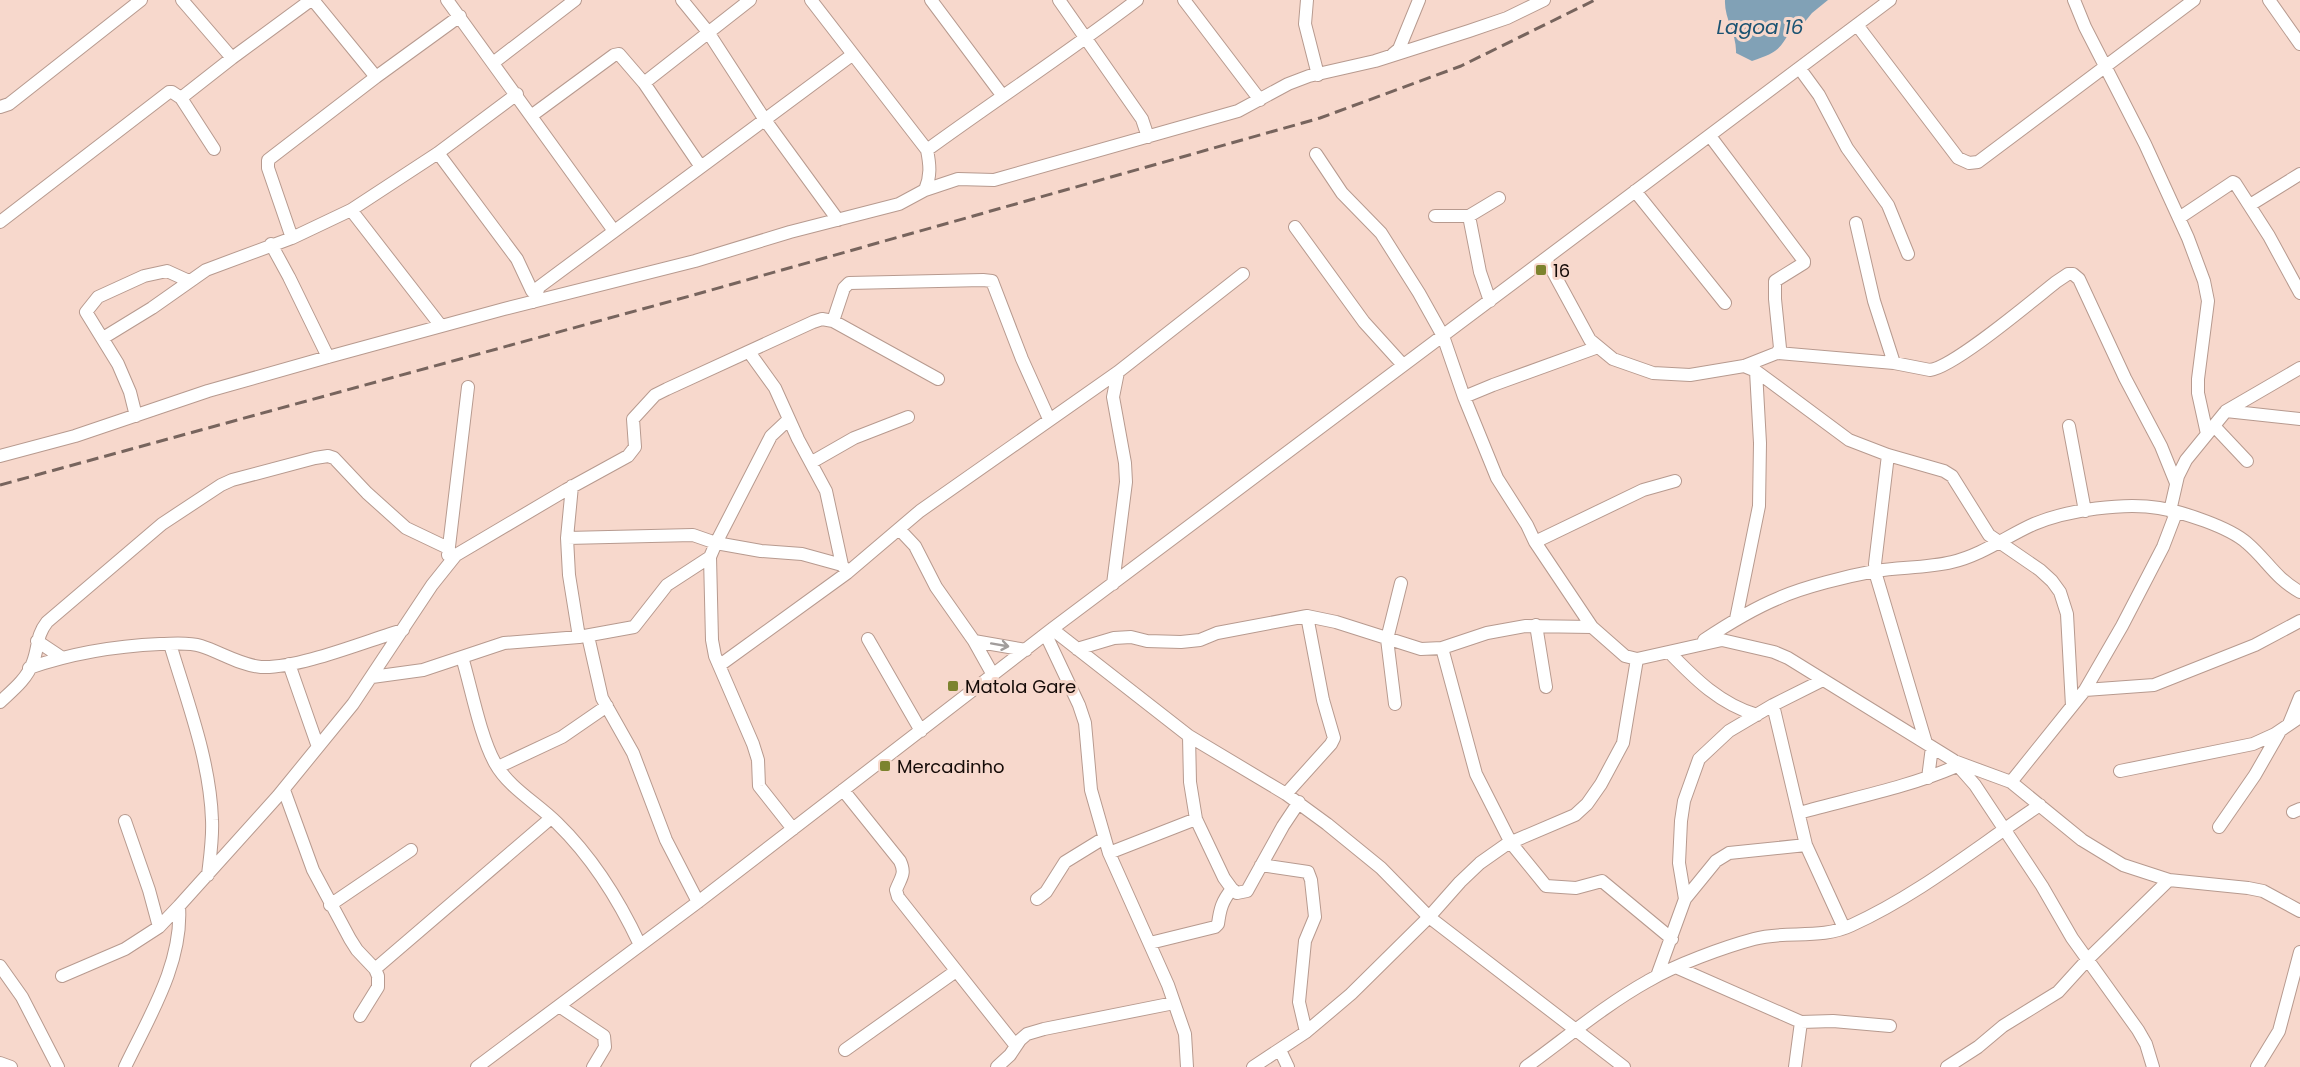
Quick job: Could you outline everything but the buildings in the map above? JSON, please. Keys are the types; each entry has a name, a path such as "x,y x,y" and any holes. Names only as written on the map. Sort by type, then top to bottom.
{"street":[{"path":"0,107 9,104 141,0"},
{"path":"182,0 232,58"},
{"path":"182,98 232,58 312,0 376,77"},
{"path":"447,0 614,231"},
{"path":"493,63 575,0"},
{"path":"682,0 708,32 765,120 838,220"},
{"path":"644,83 750,0"},
{"path":"811,0 927,150 930,179 925,190"},
{"path":"931,0 1002,95"},
{"path":"1059,0 1142,119 1148,136"},
{"path":"927,150 1002,95 1086,39 1137,0"},
{"path":"1184,0 1260,100"},
{"path":"1307,0 1305,24 1318,75"},
{"path":"1393,55 1399,49 1419,0"},
{"path":"535,294 695,261 899,204 925,190 958,179 994,180 1238,111 1288,84 1309,76 1393,55 1470,32 1507,18 1544,0"},
{"path":"477,1067 698,902 1049,632 1890,0"},
{"path":"2074,0 2105,68 2145,144 2197,261 2208,302 2198,393 2211,430 2247,461"},
{"path":"1857,25 1958,158 1969,163 1978,162 2194,0"},
{"path":"2269,0 2300,44"},
{"path":"292,238 268,168 268,160 459,16"},
{"path":"531,116 616,54 623,57 644,83 701,167"},
{"path":"0,456 75,436 208,391 504,309 535,294 614,231 852,55"},
{"path":"1800,69 1819,95 1847,148 1888,205 1908,254"},
{"path":"0,222 166,94 172,92 182,98 214,149"},
{"path":"104,338 206,270 292,238 351,210 438,153 517,94"},
{"path":"1710,136 1804,261 1775,281 1780,348 1777,352"},
{"path":"438,153 517,259 535,294"},
{"path":"1316,154 1341,193 1381,233 1419,293 1443,336 1464,397 1497,478 1527,525 1535,542 1592,627 1625,656 1637,659 1722,640 1774,652 1788,658 1955,763 1975,784 2005,828 2072,938 2138,1030 2146,1044 2152,1067"},
{"path":"2250,205 2300,174"},
{"path":"2178,218 2233,182 2250,205 2300,293"},
{"path":"1635,191 1725,303"},
{"path":"1435,216 1469,216 1498,198"},
{"path":"351,210 441,326"},
{"path":"1469,216 1478,262 1490,301"},
{"path":"1856,223 1874,301 1894,363"},
{"path":"1295,228 1364,322 1403,365"},
{"path":"271,244 328,357"},
{"path":"1546,259 1590,340 1613,359 1653,374 1690,375 1744,366 1777,352 1894,363 1930,370 1955,359 2056,282 2068,274 2073,274 2079,279 2125,378 2161,446 2176,483"},
{"path":"136,416 130,392 104,338 86,312 98,297 144,276 167,272 189,281"},
{"path":"720,665 920,511 1118,372 1243,274"},
{"path":"833,321 844,288 849,283 992,281 1022,359 1049,419"},
{"path":"62,976 125,949 159,927 284,790 372,677 432,585 456,555 572,486 628,456 633,451 635,442 633,419 655,395 822,319 833,321 938,379"},
{"path":"1464,397 1598,347"},
{"path":"749,352 775,388 788,420 826,491 844,569"},
{"path":"1744,366 1756,371 1849,440 1888,455 1944,471 1952,476 1982,526 1999,543 2040,570 2060,592 2067,614 2072,706"},
{"path":"2010,782 2085,690 2127,616 2163,547 2173,512 2176,483 2186,460 2226,411 2300,368"},
{"path":"1736,619 1759,506 1760,443 1756,371"},
{"path":"1113,584 1126,482 1125,463 1113,397 1118,372"},
{"path":"447,566 468,387"},
{"path":"2226,411 2274,414 2300,419"},
{"path":"812,462 854,438 908,417"},
{"path":"788,420 771,436 710,557 712,640 715,656 753,744 758,760 759,786 793,829"},
{"path":"2069,426 2085,512"},
{"path":"1888,455 1875,572 1929,745 1929,778"},
{"path":"0,702 22,682 33,662 39,632 47,621 162,524 232,480 328,456 334,458 367,493 406,528 448,548"},
{"path":"1535,542 1643,490 1675,481"},
{"path":"572,486 567,538 569,575 596,679 607,706 633,753 666,840 698,902"},
{"path":"1697,645 1736,619 1780,597 1875,572 1950,562 1999,543 2039,522 2133,504 2173,512 2230,532 2247,543 2279,578 2300,592"},
{"path":"899,529 915,546 936,587 974,640 993,675"},
{"path":"567,538 693,535 716,543 761,551 802,554 844,569"},
{"path":"372,677 423,670 515,641 583,636 634,627 667,585 710,557"},
{"path":"1395,704 1387,639 1401,583"},
{"path":"1077,649 1123,637 1181,642 1200,640 1217,633 1307,616 1336,622 1421,649 1442,648 1487,633 1536,625 1592,627"},
{"path":"1286,794 1334,738 1323,700 1307,616"},
{"path":"2085,690 2149,687 2255,645 2300,621"},
{"path":"1536,625 1546,687"},
{"path":"29,668 62,657 119,646 188,643 200,645 260,667 289,664 403,630"},
{"path":"1049,632 1077,649 1189,736 1299,802 1381,868 1429,917 1624,1067"},
{"path":"1049,632 1085,723 1091,790 1104,838 1174,1003 1185,1034 1187,1067"},
{"path":"868,639 921,731"},
{"path":"974,640 1026,650"},
{"path":"37,641 62,657"},
{"path":"170,644 199,742 209,787 212,821 208,875"},
{"path":"1442,648 1476,774 1511,843 1546,886 1576,888 1602,881 1672,939"},
{"path":"1669,652 1711,692 1736,709 1757,714"},
{"path":"462,657 487,742 498,767 576,844 611,889 640,945"},
{"path":"1253,1067 1306,1032 1351,994 1429,917 1479,863 1511,843 1575,815 1592,797 1623,743 1637,659"},
{"path":"289,664 318,747"},
{"path":"1685,899 1679,863 1681,820 1684,801 1700,759 1729,731 1773,705 1823,680"},
{"path":"2219,827 2290,723 2300,697"},
{"path":"1773,705 1806,845 1844,928"},
{"path":"498,767 562,737 607,706"},
{"path":"2120,771 2253,744 2267,739 2290,723"},
{"path":"1189,736 1190,782 1196,819 1232,889 1237,892 1247,891 1299,802"},
{"path":"1799,813 1929,778 1955,763 2010,782 2082,840 2123,865 2169,880 2248,888 2277,898 2300,911"},
{"path":"284,790 313,870 330,905 357,950 375,969 378,976 378,987 360,1016"},
{"path":"843,790 900,861 904,869 904,877 897,890 898,897 1016,1046"},
{"path":"1526,1067 1623,996 1658,976 1756,938 1821,934 1844,928 1950,868 2040,805"},
{"path":"375,969 551,818"},
{"path":"1109,853 1196,819"},
{"path":"125,821 159,927"},
{"path":"1037,899 1046,892 1065,862 1104,838"},
{"path":"1658,976 1685,899 1716,861 1729,854 1806,845"},
{"path":"330,905 411,850"},
{"path":"1261,865 1308,872 1311,880 1315,917 1305,941 1299,980 1299,1002 1306,1032"},
{"path":"1947,1067 1978,1047 2003,1026 2058,992 2088,959 2169,880"},
{"path":"1150,943 1215,927 1218,924 1223,900 1232,889"},
{"path":"125,1067 168,976 179,936 179,906"},
{"path":"2258,1067 2279,1031 2300,952"},
{"path":"0,966 22,997 58,1067"},
{"path":"1678,968 1800,1022 1833,1021 1890,1026"},
{"path":"845,1050 956,971"},
{"path":"996,1067 1010,1055 1027,1034 1174,1003"},
{"path":"559,1006 604,1036 605,1047 593,1067"},
{"path":"1795,1067 1800,1022"},
{"path":"1280,1050 1288,1067"},
{"path":"0,1063 11,1067"}],"water":[{"name":"Lagoa 16","path":"1725,0 1828,0 1812,13 1799,29 1790,31 1775,51 1752,61 1736,53 1735,39 1726,14"}],"railway":[{"path":"0,485 690,296 1320,118 1461,66 1595,0"}],"place":[{"name":"16","path":"1541,270"},
{"name":"Matola Gare","path":"953,686"},
{"name":"Mercadinho","path":"885,766"}]}
